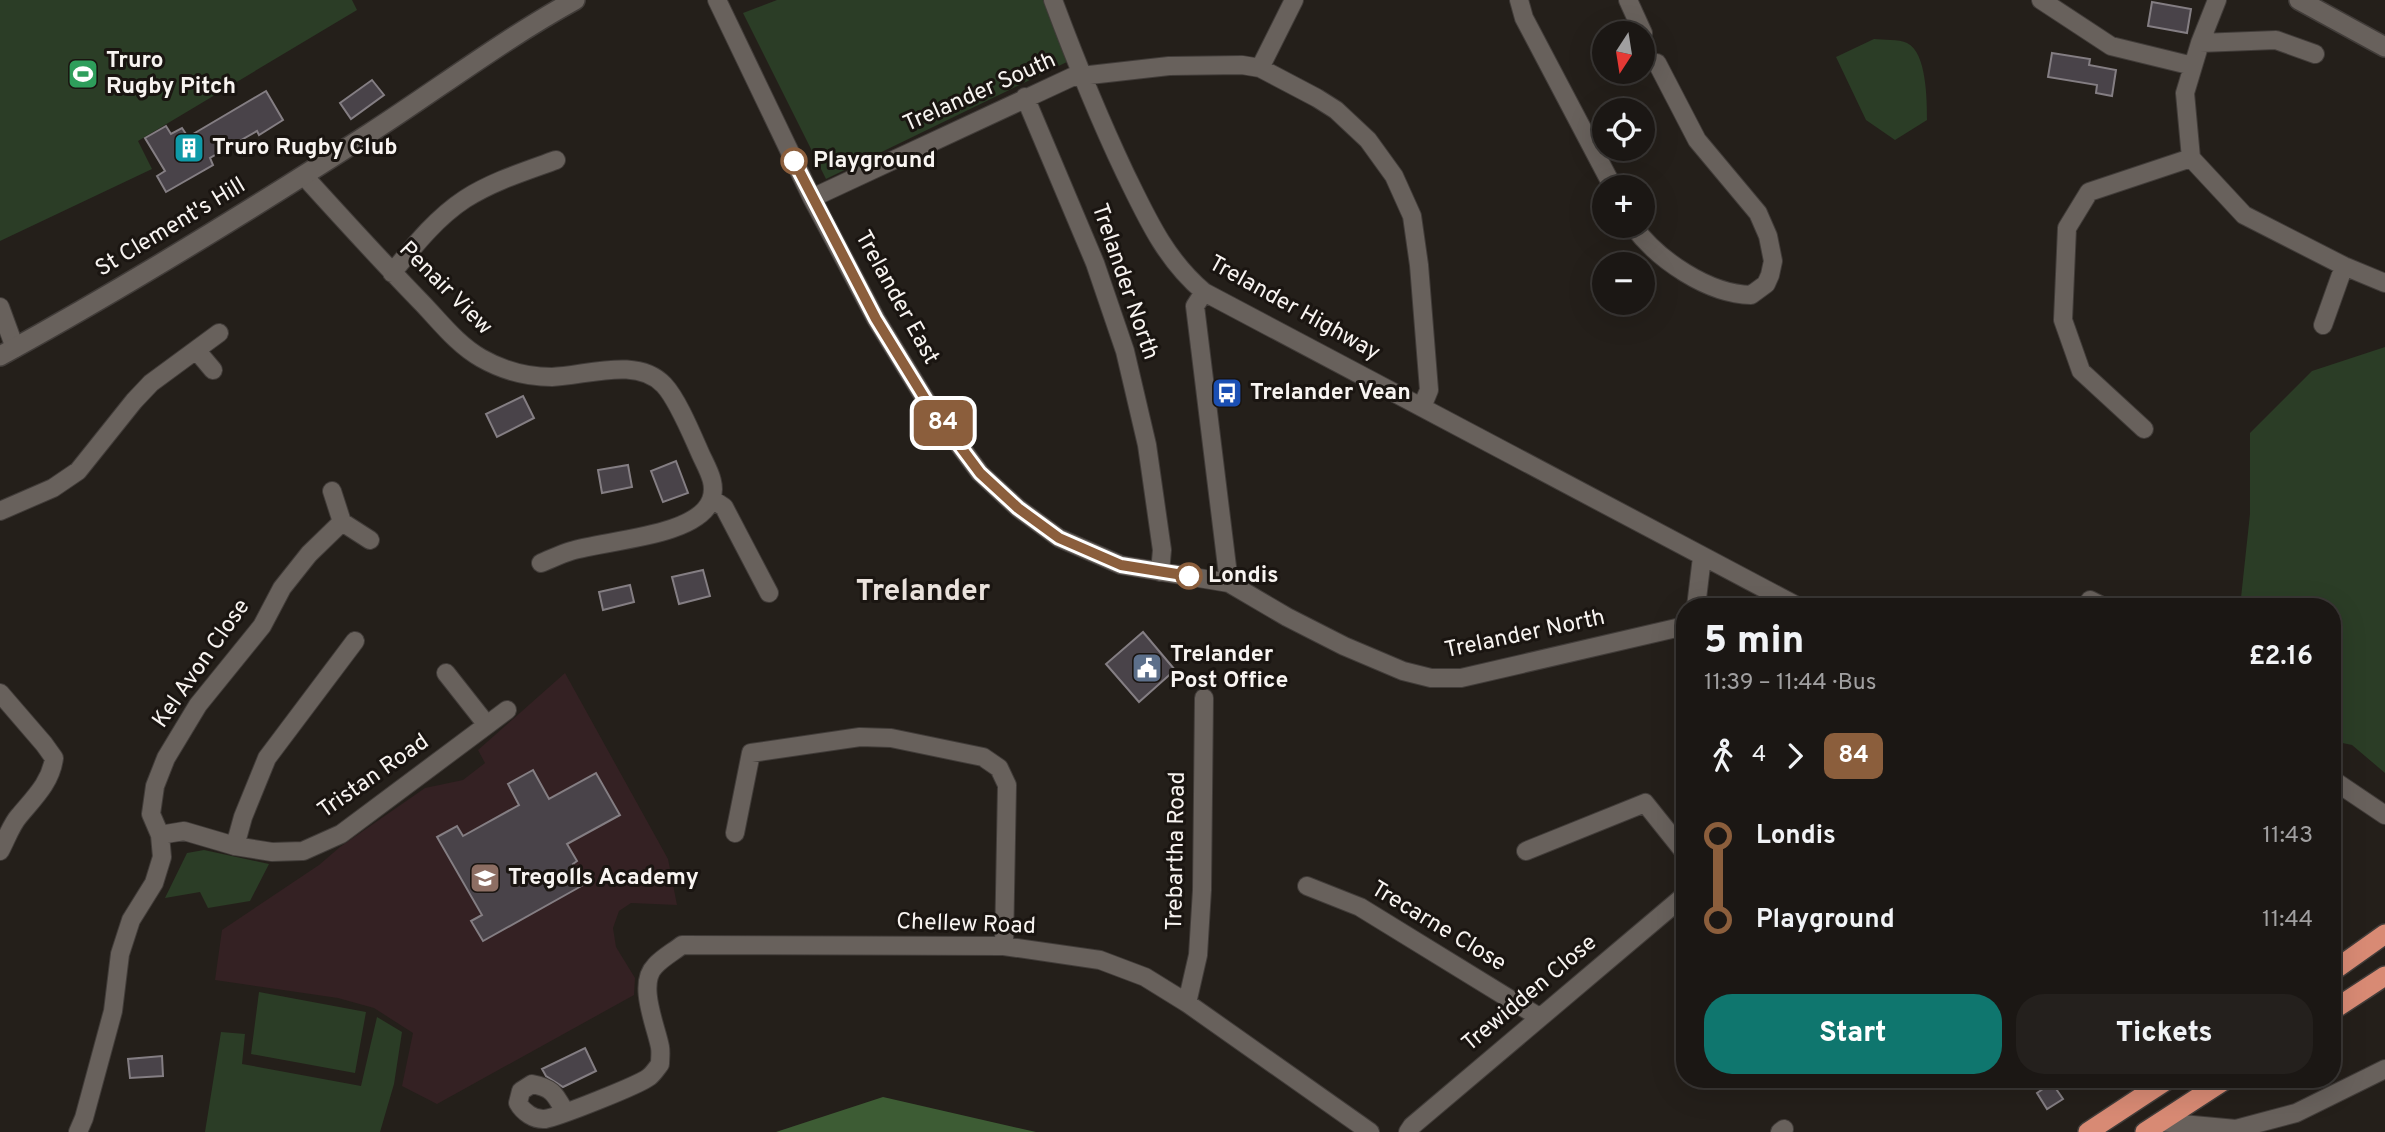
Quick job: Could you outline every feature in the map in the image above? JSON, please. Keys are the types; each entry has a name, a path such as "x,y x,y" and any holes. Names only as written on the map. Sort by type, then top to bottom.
{"highway":[{"path":"2341,965 2385,934"},
{"path":"2341,1005 2385,976"},
{"path":"2088,1132 2155,1088"},
{"path":"2153,1127 2213,1088"}],"street":[{"name":"St Clement's Hill","path":"7,352 119,289 304,176 551,6 575,0"},
{"name":"Trelander East","path":"717,0 812,198 876,319 927,402 980,473 1018,508 1059,538 1121,565 1229,583"},
{"name":"Trelander Highway","path":"1053,0 1102,125 1153,231 1176,265 1204,292 1782,598"},
{"path":"1260,68 1294,0"},
{"path":"1519,0 1524,18 1607,175"},
{"path":"1628,0 1638,21"},
{"path":"2041,0 2111,46 2193,66"},
{"path":"2217,0 2185,93 2191,158 2244,215 2344,266 2385,283"},
{"path":"2299,0 2385,47"},
{"path":"2200,43 2276,40 2315,54"},
{"path":"1644,238 1676,266 1721,289 1741,295 1751,295 1766,284 1770,275 1772,254 1759,213 1697,140 1657,63"},
{"name":"Trelander South","path":"812,198 1072,77 1169,66 1242,65 1260,68 1318,98 1352,124 1382,157 1404,196 1412,216 1419,265 1429,390 1422,407"},
{"name":"Trelander North","path":"1025,97 1095,263 1125,351 1147,445 1162,550 1160,572"},
{"path":"2144,429 2081,371 2063,320 2067,228 2089,192 2191,158"},
{"path":"392,272 433,226 466,199 507,178 556,160"},
{"name":"Penair View","path":"304,176 462,345 495,365 531,375 551,377 633,370 659,380 683,417 710,475 712,499 724,507 769,593"},
{"path":"2323,325 2344,266"},
{"path":"1204,292 1195,306 1229,583"},
{"path":"0,307 7,352"},
{"path":"0,511 53,488 78,471 151,383 219,333"},
{"path":"197,351 213,370"},
{"path":"332,491 342,522 370,540"},
{"path":"541,563 571,551 669,530 701,515 712,499"},
{"name":"Kel Avon Close","path":"78,1132 113,1011 120,954 131,920 154,883 162,857 160,835 150,814 155,786 166,758 198,705 262,626 282,588 309,554 342,522"},
{"path":"1697,598 1702,557"},
{"name":"Trelander North","path":"1229,583 1344,646 1403,671 1431,678 1461,678 1676,628"},
{"path":"235,846 243,817 267,758 355,641"},
{"path":"446,673 486,725"},
{"path":"0,693 54,758 52,772 26,809 17,817 0,851"},
{"name":"Trebartha Road","path":"1187,1003 1198,955 1202,903 1204,698"},
{"name":"Tristan Road","path":"160,835 184,831 235,846 272,852 303,851 341,834 507,710"},
{"path":"735,832 751,754 860,737 891,738 984,757 999,768 1007,785 1004,946"},
{"path":"2341,785 2385,815"},
{"path":"1526,851 1646,803 1676,841"},
{"name":"Trecarne Close","path":"1307,886 1360,907 1539,1017"},
{"name":"Trewidden Close","path":"1408,1132 1539,1017 1676,903"},
{"name":"Chellew Road","path":"565,1112 649,1077 660,1064 660,1048 652,1018 648,980 653,967 682,945 1004,946 1100,960 1145,976 1370,1132"},
{"path":"2153,1127 2236,1129 2296,1113 2385,1069"}],"shaded area":[{"name":"Tregolls Academy","path":"565,673 668,859 677,905 631,903 619,911 613,928 616,947 635,978 634,995 437,1104 402,1086 413,1033 374,1008 338,998 215,980 222,930 319,865 340,847 425,788 463,780 485,763 478,750"}],"green space":[{"path":"0,0 352,0 357,10 138,141 152,169 0,241"},
{"path":"777,0 1049,0 1071,60 826,179 743,13"},
{"path":"1874,39 1907,43 1919,56 1922,67 1927,120 1895,140 1866,120 1836,57"},
{"path":"2385,347 2385,773 2352,745 2341,743 2341,598 2241,598 2250,514 2250,433 2312,371"},
{"path":"204,850 269,864 250,901 208,908 200,892 165,898 187,853"},
{"path":"259,992 366,1012 355,1073 251,1054"},
{"path":"377,1017 402,1032 394,1084 380,1132 205,1132 221,1032 245,1034 242,1064 361,1086"},
{"path":"883,1097 1036,1132 776,1132"}],"building":[{"path":"2152,2 2191,9 2187,33 2148,26"},
{"path":"2052,53 2090,59 2089,65 2116,70 2112,96 2096,93 2097,85 2048,77"},
{"path":"372,80 384,95 351,119 340,103"},
{"name":"Truro Rugby Club","path":"266,91 283,120 259,135 257,131 210,158 213,165 166,192 157,176 165,171 145,138 166,126 171,134 182,128 188,137"},
{"path":"523,396 534,418 497,437 486,414"},
{"path":"676,461 688,493 663,502 651,471"},
{"path":"628,465 632,487 602,493 598,470"},
{"path":"703,570 710,596 679,604 672,577"},
{"path":"630,585 634,602 603,610 599,592"},
{"path":"1143,632 1175,670 1139,702 1106,664"},
{"path":"533,770 549,799 596,773 620,815 567,844 577,861 573,864 585,884 483,941 471,921 482,915 437,837 457,826 463,836 519,805 508,784"},
{"path":"585,1048 596,1071 563,1087 546,1076 542,1069"},
{"path":"162,1056 163,1076 130,1078 128,1059"},
{"path":"2044,1088 2055,1088 2063,1099 2047,1109 2037,1093"}],"bus line":[{"name":"84","path":"794,161 876,319 927,402 980,473 1018,508 1059,538 1121,565 1189,576"}],"place":[{"name":"Truro Rugby Pitch","path":"83,74"},
{"name":"Truro Rugby Club","path":"189,148"},
{"name":"Playground","path":"794,161"},
{"name":"Trelander Vean","path":"1227,393"},
{"name":"Londis","path":"1189,576"},
{"name":"Trelander Post Office","path":"1147,668"},
{"name":"Tregolls Academy","path":"485,878"}],"district":[{"name":"Trelander","path":"923,592"}]}
